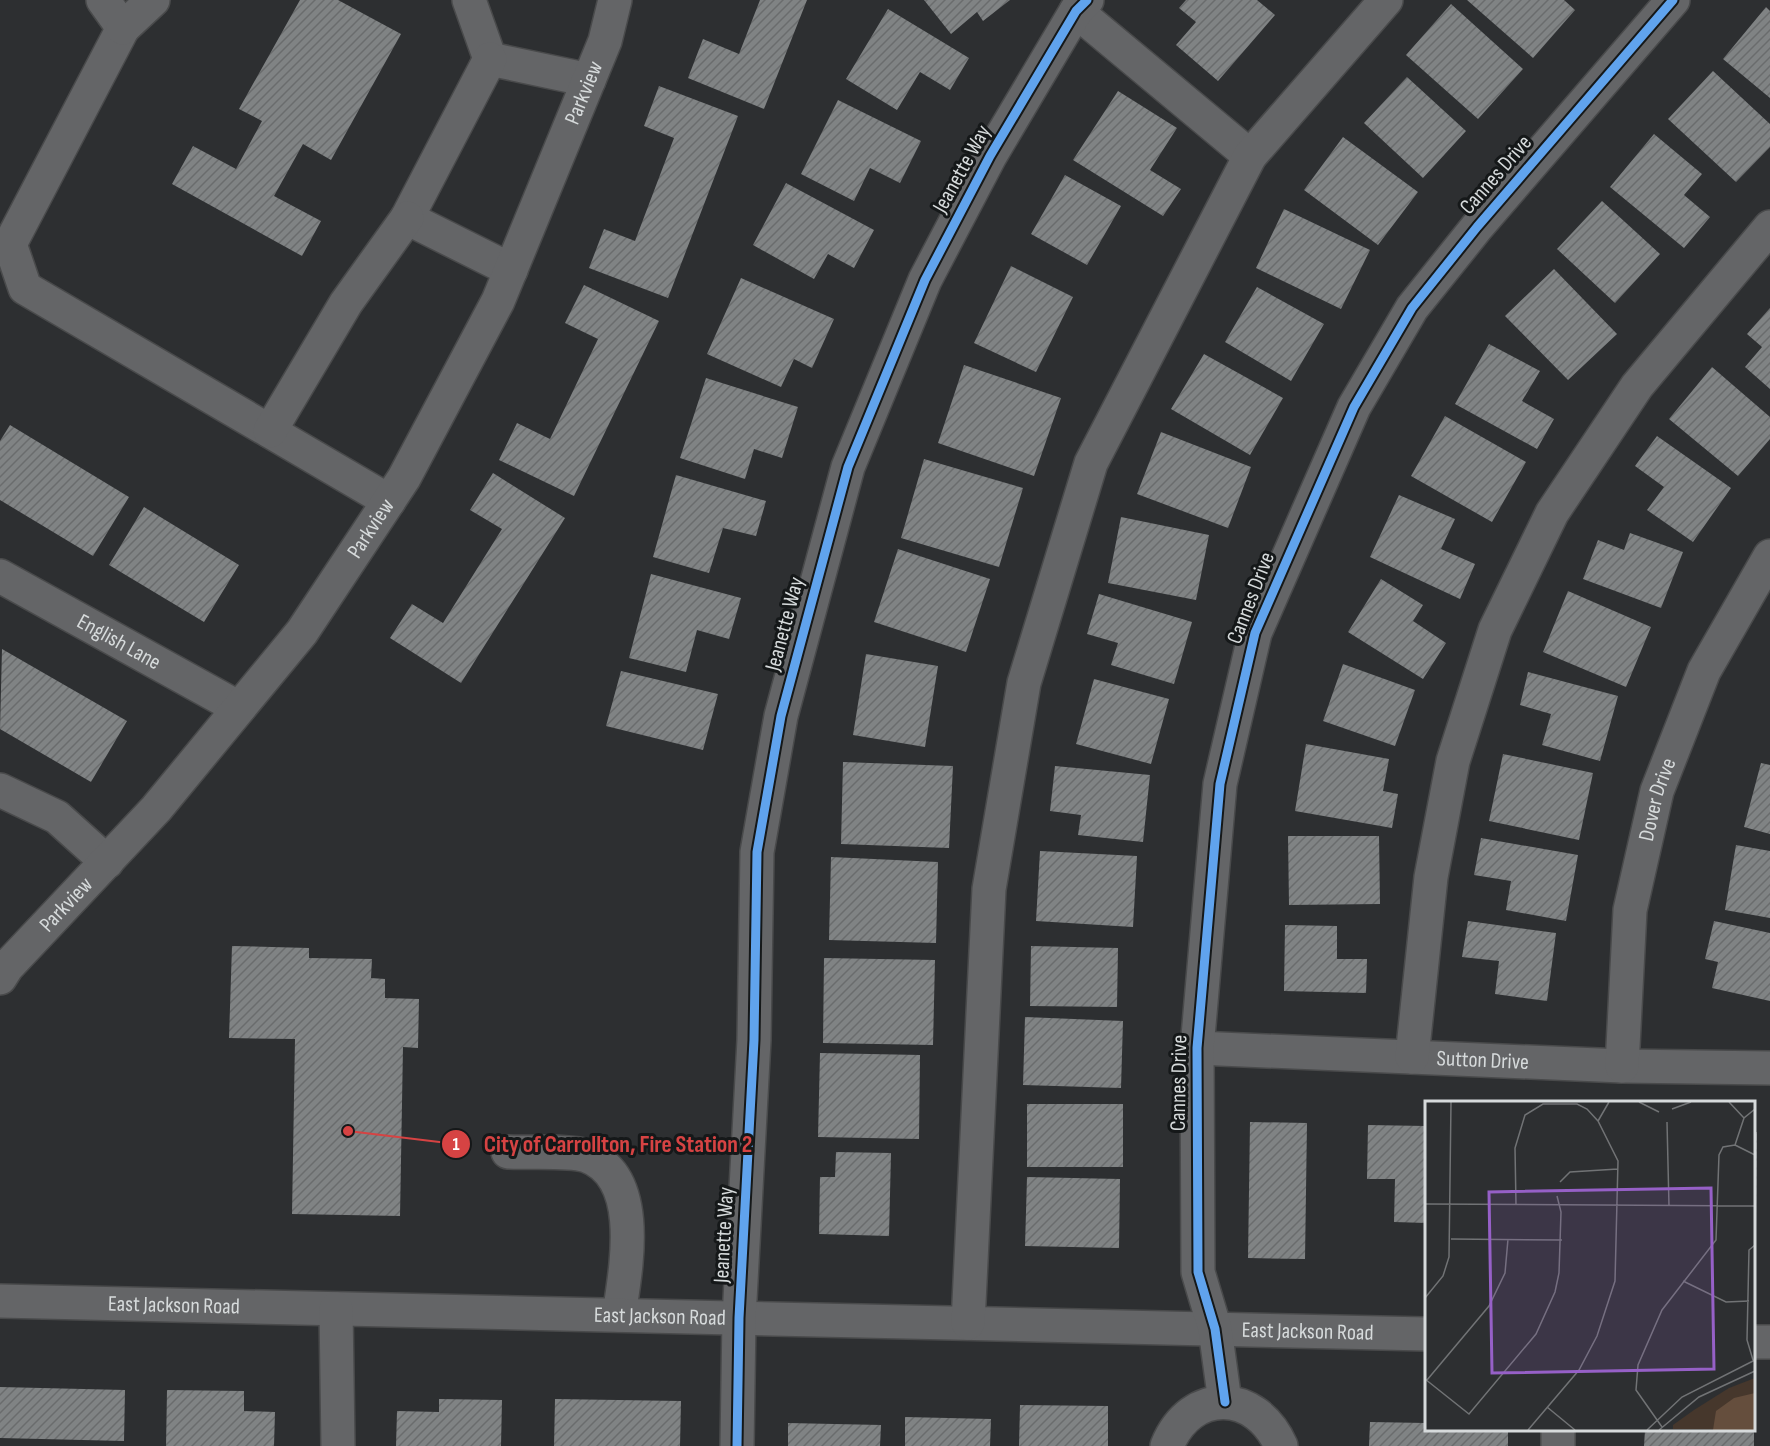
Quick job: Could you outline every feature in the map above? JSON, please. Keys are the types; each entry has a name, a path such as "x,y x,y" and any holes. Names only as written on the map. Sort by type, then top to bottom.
{"street":[{"path":"103,0 123,28"},
{"path":"153,0 123,28 10,244 25,288 389,501"},
{"path":"270,431 346,303 407,218 490,59 469,0"},
{"name":"Parkview","path":"0,978 7,967 156,809 302,632 389,501 498,301 605,41 615,0"},
{"path":"968,1323 989,890 1024,683 1091,463 1250,156 1386,0"},
{"name":"Cannes Drive","path":"1226,1402 1215,1329 1198,1272 1197,1048 1221,784 1255,633 1353,407 1412,308 1477,227 1673,0"},
{"path":"1082,6 1250,156"},
{"name":"Jeanette Way","path":"737,1446 739,1318 754,1040 757,852 781,716 848,467 925,280 990,156 1082,6"},
{"path":"490,59 589,80"},
{"path":"407,218 511,270"},
{"path":"1412,1057 1431,877 1453,761 1495,630 1552,513 1637,386 1770,227"},
{"name":"Dover Drive","path":"1622,1066 1630,910 1657,791 1704,671 1770,556"},
{"name":"English Lane","path":"0,576 239,708"},
{"path":"0,790 57,817 106,862"},
{"name":"Sutton Drive","path":"1197,1048 1622,1066 1770,1068"},
{"path":"508,1152 585,1155 609,1168 625,1204 627,1258 619,1315"},
{"name":"East Jackson Road","path":"0,1300 1425,1334"},
{"path":"336,1309 338,1446"},
{"path":"1167,1446 1173,1430 1187,1415 1205,1405 1226,1402 1244,1406 1261,1415 1273,1429 1281,1446"},
{"path":"1557,1446 1558,1431"}],"building":[{"path":"300,0 338,0 401,34 331,160 303,144 274,196 321,221 302,256 172,184 193,146 236,169 262,121 239,109"},
{"path":"760,0 807,0 764,109 688,78 703,39 739,54"},
{"path":"924,0 1010,0 983,21 977,12 951,34"},
{"path":"1186,0 1257,0 1275,15 1218,81 1176,45 1196,22 1179,8"},
{"path":"1467,0 1564,0 1575,10 1533,58"},
{"path":"1451,4 1523,69 1478,119 1406,55"},
{"path":"1766,7 1770,11 1770,98 1723,59"},
{"path":"888,9 969,58 950,90 920,72 897,110 846,79"},
{"path":"1713,71 1770,124 1770,147 1736,182 1668,119"},
{"path":"1407,77 1466,131 1423,178 1364,123"},
{"path":"659,86 738,116 668,298 589,268 604,229 635,241 674,138 644,126"},
{"path":"1118,91 1177,128 1150,170 1181,189 1163,216 1073,160"},
{"path":"838,100 921,141 900,183 870,168 854,201 801,174"},
{"path":"1654,134 1702,174 1684,195 1710,217 1684,248 1610,187"},
{"path":"1343,137 1418,192 1378,245 1304,190"},
{"path":"1065,175 1121,206 1087,265 1031,234"},
{"path":"786,183 874,230 854,268 828,254 814,279 753,245"},
{"path":"1602,201 1660,254 1615,303 1557,249"},
{"path":"1284,209 1370,250 1341,309 1256,268"},
{"path":"1011,266 1073,297 1036,372 974,343"},
{"path":"1554,269 1617,334 1568,380 1505,316"},
{"path":"741,278 834,319 812,368 794,359 781,387 707,354"},
{"path":"584,285 659,321 574,496 499,460 517,423 550,439 598,339 565,323"},
{"path":"1257,287 1324,324 1291,381 1225,342"},
{"path":"1770,308 1770,389 1745,367 1762,347 1747,334"},
{"path":"1489,344 1540,371 1522,401 1554,419 1537,449 1455,404"},
{"path":"1204,354 1283,398 1250,455 1171,409"},
{"path":"964,365 1061,398 1034,476 938,443"},
{"path":"1712,367 1770,417 1770,439 1738,476 1669,419"},
{"path":"706,378 798,407 782,458 754,449 745,479 680,458"},
{"path":"1445,416 1526,462 1492,522 1411,476"},
{"path":"10,425 129,497 93,556 0,500 0,441"},
{"path":"1161,432 1251,467 1228,528 1137,494"},
{"path":"1657,436 1731,488 1693,542 1647,510 1664,487 1635,466"},
{"path":"924,459 1023,488 999,567 901,538"},
{"path":"493,473 565,518 461,683 390,638 412,604 443,623 502,529 470,510"},
{"path":"676,475 766,501 756,536 723,528 709,573 653,557"},
{"path":"1399,495 1455,519 1441,549 1475,564 1460,599 1370,557"},
{"path":"144,507 239,565 204,622 109,565"},
{"path":"1121,517 1209,535 1196,600 1108,583"},
{"path":"1630,533 1683,552 1661,608 1583,579 1598,540 1624,550"},
{"path":"898,549 990,579 966,652 874,622"},
{"path":"651,574 741,598 729,639 697,630 686,672 629,658"},
{"path":"1381,579 1423,605 1413,621 1446,643 1423,679 1348,632"},
{"path":"1568,591 1651,627 1626,687 1543,652"},
{"path":"1099,594 1192,622 1174,684 1111,665 1118,643 1087,634"},
{"path":"2,649 127,721 91,782 0,729"},
{"path":"866,654 938,666 925,747 853,735"},
{"path":"1343,664 1415,690 1395,746 1323,721"},
{"path":"621,671 718,694 703,750 606,726"},
{"path":"1528,672 1618,696 1600,761 1542,745 1551,714 1520,705"},
{"path":"1094,679 1169,699 1151,764 1076,744"},
{"path":"1306,744 1389,759 1383,791 1398,794 1392,828 1295,811"},
{"path":"1503,754 1593,773 1579,840 1489,821"},
{"path":"843,762 953,766 949,848 841,844"},
{"path":"1761,763 1770,765 1770,834 1744,827"},
{"path":"1055,766 1150,775 1143,842 1078,835 1081,815 1050,811"},
{"path":"1288,836 1379,836 1380,904 1289,905"},
{"path":"1481,838 1578,855 1566,921 1506,910 1511,881 1474,875"},
{"path":"1736,845 1770,851 1770,918 1725,910"},
{"path":"1040,851 1137,856 1133,927 1036,921"},
{"path":"831,857 938,862 936,943 829,940"},
{"path":"1468,921 1556,933 1547,1001 1495,994 1499,961 1462,957"},
{"path":"1714,921 1770,933 1770,1001 1712,988 1718,962 1705,959"},
{"path":"1285,925 1337,926 1337,959 1367,959 1366,993 1284,991"},
{"path":"232,946 309,948 309,958 372,959 371,978 385,979 385,998 419,999 418,1048 403,1047 400,1216 292,1214 295,1039 229,1038"},
{"path":"1031,946 1118,948 1117,1007 1030,1006"},
{"path":"824,958 935,960 933,1045 823,1043"},
{"path":"1025,1017 1123,1021 1121,1088 1023,1085"},
{"path":"820,1053 920,1055 919,1139 818,1137"},
{"path":"1027,1104 1123,1104 1123,1167 1027,1167"},
{"path":"1250,1122 1307,1123 1305,1259 1248,1258"},
{"path":"1368,1125 1425,1126 1425,1223 1394,1222 1395,1179 1367,1179"},
{"path":"1755,1132 1757,1132 1756,1227"},
{"path":"836,1152 891,1153 889,1236 819,1234 820,1177 835,1177"},
{"path":"1027,1177 1120,1179 1119,1248 1025,1246"},
{"path":"0,1387 125,1390 124,1441 0,1438"},
{"path":"167,1390 244,1391 244,1411 275,1412 274,1446 166,1446"},
{"path":"439,1399 502,1400 501,1446 396,1446 397,1411 439,1412"},
{"path":"555,1399 681,1401 680,1446 554,1446"},
{"path":"1020,1405 1108,1406 1108,1446 1019,1446"},
{"path":"905,1417 991,1419 990,1446 905,1446"},
{"path":"1370,1422 1425,1423 1425,1431 1508,1431 1508,1446 1369,1446"},
{"path":"788,1423 881,1425 880,1446 788,1446"},
{"path":"1645,1431 1754,1431 1754,1446 1644,1446"}],"cycle path":[{"path":"737,1446 739,1318 754,1040 757,852 781,716 848,467 925,280 990,156 1076,11 1087,0"},
{"path":"1225,1402 1215,1329 1198,1272 1197,1048 1220,784 1255,633 1354,407 1412,308 1477,227 1673,0"}],"place":[{"name":"City of Carrollton, Fire Station 2","path":"348,1131"}]}
